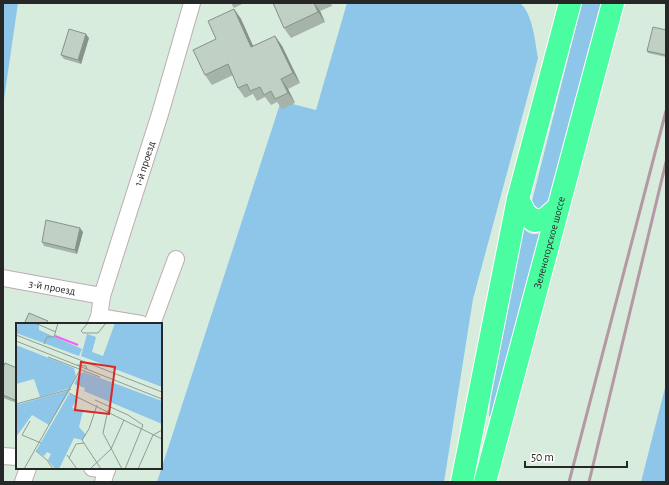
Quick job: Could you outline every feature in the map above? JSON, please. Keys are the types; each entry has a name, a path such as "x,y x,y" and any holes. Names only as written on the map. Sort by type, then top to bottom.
{"main road":[{"path":"462,482 518,199 570,3"},
{"name":"Зеленогорское шоссе","path":"485,482 613,3"},
{"path":"518,199 525,213 534,221 545,220 558,208"}],"street":[{"name":"1-й проезд","path":"97,320 102,296 160,114 192,3"},
{"path":"152,323 176,259"},
{"name":"3-й проезд","path":"3,278 102,296"},
{"path":"97,320 130,323"},
{"path":"3,456 16,458"},
{"path":"23,482 28,469"}],"shaded area":[{"path":"3,3 18,3 3,106"},
{"path":"347,3 520,3 528,14 531,21 538,58 473,299 444,482 157,482 281,101 316,110"},
{"path":"582,3 601,3 548,203 539,210 533,208 532,201"},
{"path":"524,229 532,234 542,233 493,417 489,416 494,363"},
{"path":"666,384 666,482 641,482"}],"building":[{"path":"273,3 314,3 318,12 284,28"},
{"path":"234,9 251,47 275,36 293,73 281,79 288,93 275,99 271,91 264,95 260,87 250,91 247,84 238,88 228,64 205,75 193,50 216,39 208,21"},
{"path":"653,27 666,30 666,55 647,51"},
{"path":"69,29 86,34 78,60 61,55"},
{"path":"46,220 80,228 75,250 42,242"},
{"path":"29,313 48,321 47,323 24,323"},
{"path":"5,363 16,368 15,400 3,395 3,368"}],"railway":[{"path":"569,482 666,111"},
{"path":"589,482 666,162"}]}
